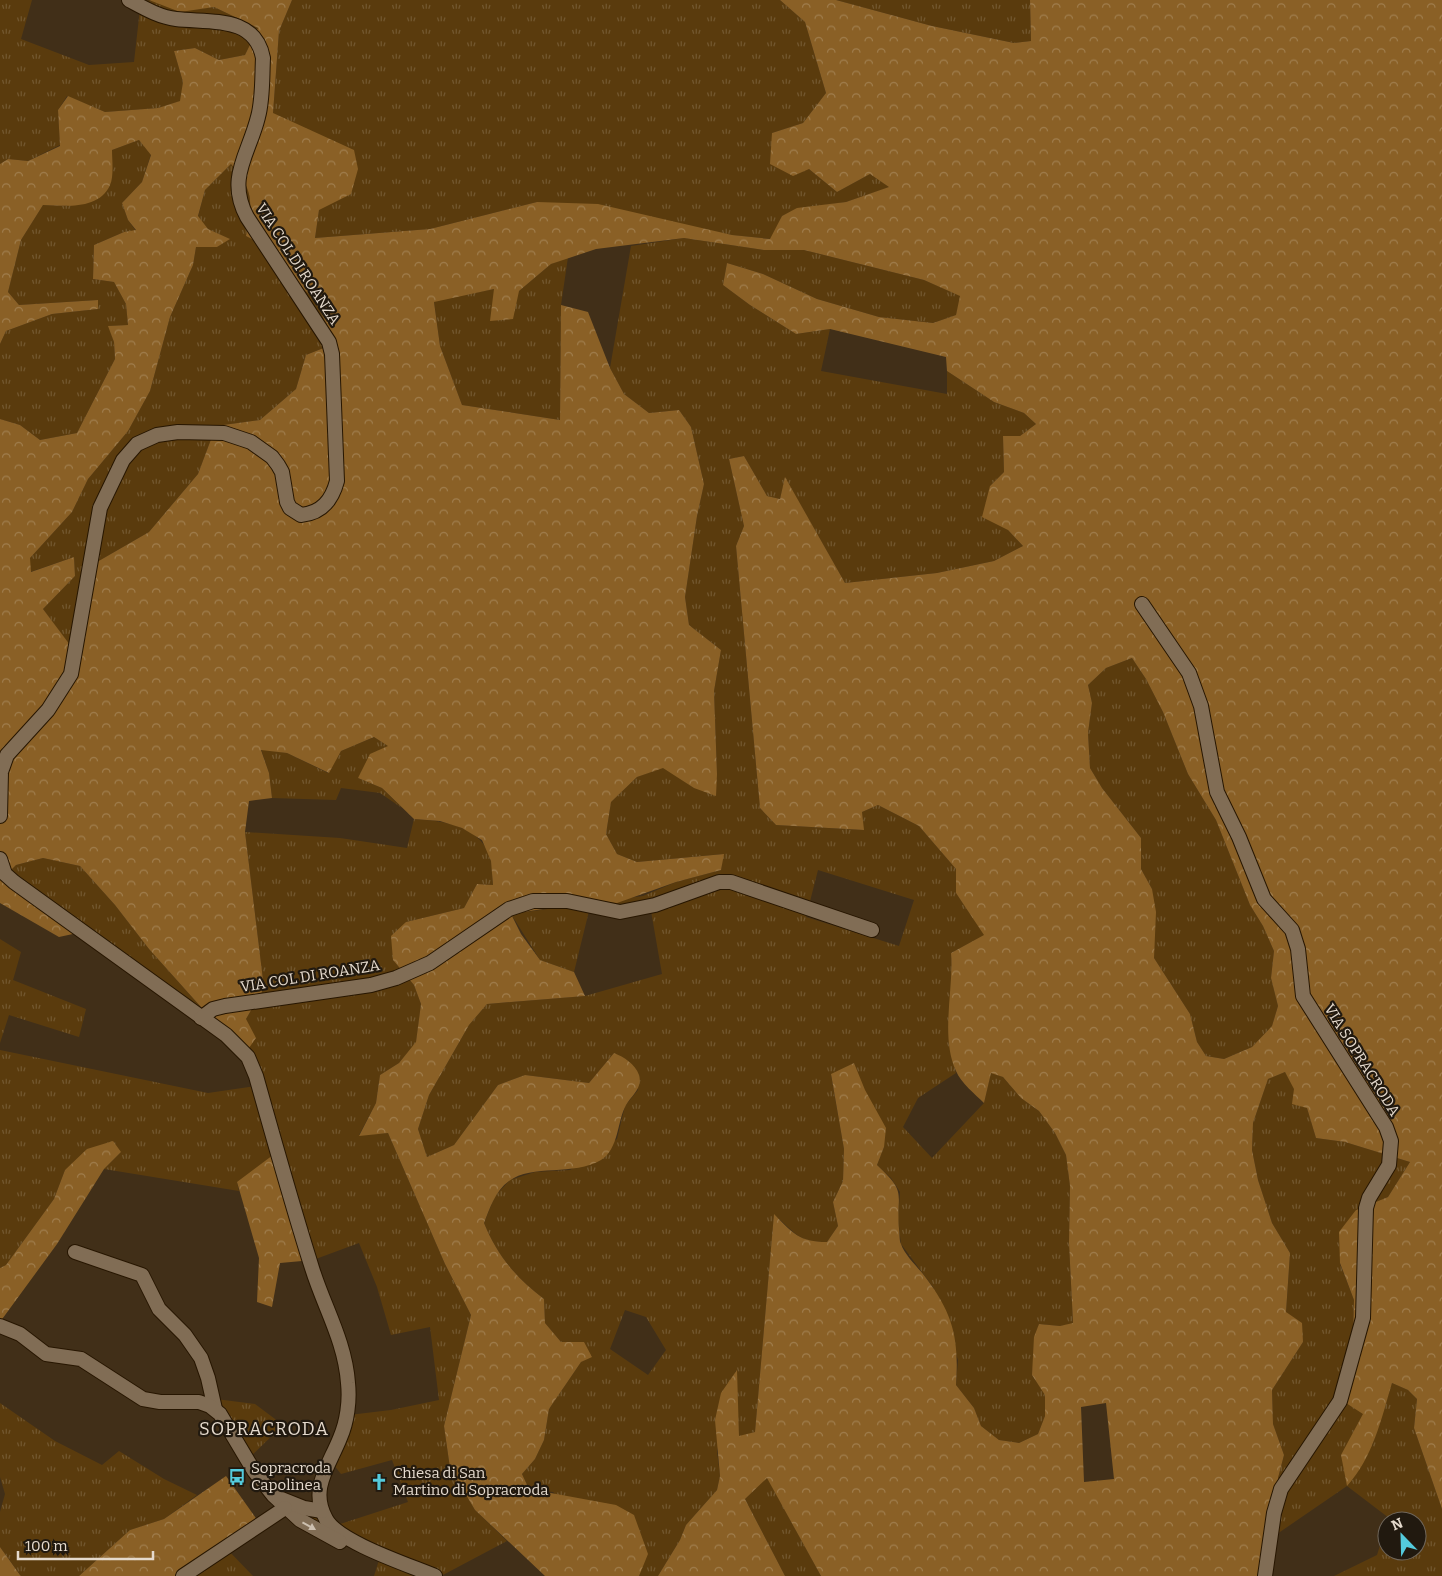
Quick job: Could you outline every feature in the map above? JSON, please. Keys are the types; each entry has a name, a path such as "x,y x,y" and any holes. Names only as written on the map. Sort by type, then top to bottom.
{"street":[{"name":"VIA COL DI ROANZA","path":"0,816 1,772 7,755 48,710 71,674 100,508 124,460 136,444 157,435 178,432 224,433 251,442 272,457 278,465 282,472 287,502 290,508 301,515 317,512 330,500 335,490 338,462 332,354 329,342 247,217 240,200 239,173 258,117 263,58 259,44 250,32 207,20 175,19 155,13 129,0"},
{"name":"VIA SOPRACRODA","path":"1142,604 1189,673 1201,706 1217,792 1239,837 1264,899 1292,930 1298,949 1303,996 1378,1114 1391,1141 1389,1164 1369,1198 1366,1208 1363,1318 1340,1401 1281,1489 1274,1513 1265,1576"},
{"path":"0,859 5,874 14,882 242,1048 252,1066 312,1270 344,1354 347,1371 348,1403 341,1437 319,1484 318,1500 322,1511 330,1526 352,1541 435,1576"},
{"name":"VIA COL DI ROANZA","path":"201,1018 213,1009 225,1006 371,986 396,978 430,963 509,909 533,901 567,902 608,911 628,911 655,905 719,882 731,882 872,930"},
{"path":"75,1252 142,1275 159,1309 185,1335 201,1358 215,1409 224,1420 254,1471 285,1508 300,1520 338,1541 344,1543 352,1541"},
{"path":"0,1326 20,1334 50,1355 81,1359 143,1399 160,1402 199,1402 215,1409"},
{"path":"273,1495 304,1508 322,1511"},
{"path":"183,1576 285,1508"}],"green space":[{"path":"0,0 32,0 21,39 89,65 134,62 141,0 153,1 180,11 214,7 258,28 245,55 219,60 195,48 174,51 183,82 181,101 158,108 105,112 67,96 58,110 60,145 28,161 8,159 0,164"},
{"path":"149,0 292,0 279,31 273,113 354,150 358,169 351,194 319,210 315,238 430,229 537,202 598,204 732,235 770,239 782,216 797,208 846,202 889,187 870,174 837,192 809,169 793,176 770,164 772,133 803,123 826,93 805,22 780,0 836,0 932,26 1014,43 1031,41 1030,0 1442,0 1442,1509 1414,1428 1417,1399 1408,1390 1392,1383 1370,1450 1356,1475 1347,1486 1341,1455 1363,1414 1346,1403 1352,1366 1354,1300 1340,1263 1339,1232 1356,1210 1388,1197 1410,1162 1345,1142 1316,1138 1307,1108 1292,1104 1294,1089 1285,1072 1268,1079 1253,1123 1252,1150 1258,1180 1272,1223 1290,1253 1286,1312 1302,1323 1303,1342 1272,1390 1273,1424 1284,1455 1278,1478 1282,1499 1272,1576 821,1576 767,1478 745,1499 785,1576 658,1576 680,1540 686,1525 717,1490 720,1476 715,1420 721,1393 737,1370 739,1436 755,1432 774,1214 797,1235 817,1242 827,1242 838,1226 833,1202 843,1181 844,1149 831,1074 854,1063 865,1090 886,1128 884,1147 877,1165 897,1188 900,1242 906,1253 935,1291 949,1316 957,1354 956,1385 974,1408 981,1426 999,1440 1019,1443 1038,1434 1045,1416 1045,1395 1032,1375 1034,1337 1039,1324 1060,1326 1073,1323 1069,1243 1070,1186 1066,1155 1055,1133 1039,1111 1021,1098 1003,1077 991,1073 984,1103 961,1080 951,1057 948,1028 951,953 984,935 956,893 956,869 919,826 878,805 862,812 864,830 776,825 760,808 736,546 744,526 729,459 744,456 767,496 780,499 785,477 845,583 937,573 994,561 1023,546 1008,530 982,517 990,486 1004,472 1003,436 1020,436 1036,424 1024,413 994,402 947,371 946,357 830,329 796,334 750,305 723,285 727,263 763,274 817,299 879,317 933,323 956,315 960,296 924,280 804,250 764,250 684,238 596,249 551,264 519,291 513,319 490,321 494,289 434,302 440,346 462,405 560,420 561,305 588,312 610,368 624,394 649,413 679,410 691,427 704,484 697,516 685,597 689,625 721,650 714,691 716,796 694,788 663,768 637,777 611,802 606,834 617,854 637,862 724,854 721,870 676,882 617,903 594,901 511,914 521,934 540,960 574,972 585,996 487,1004 469,1025 429,1095 418,1129 427,1157 454,1145 498,1085 525,1075 589,1083 614,1053 629,1061 635,1067 640,1080 638,1088 626,1105 614,1142 607,1155 590,1165 578,1168 541,1171 518,1176 509,1181 500,1190 484,1223 501,1256 508,1265 544,1299 545,1323 561,1342 584,1342 592,1357 581,1362 549,1409 544,1440 535,1459 522,1474 529,1489 616,1505 634,1515 648,1554 639,1576 545,1576 475,1510 450,1468 444,1426 471,1315 445,1264 388,1133 359,1136 376,1103 380,1075 399,1063 416,1042 421,1004 414,985 393,960 391,936 406,922 464,908 477,884 493,885 491,861 482,840 462,828 440,821 414,819 382,788 358,778 370,754 388,746 374,737 341,751 329,773 287,753 261,750 269,773 272,798 249,801 245,832 264,988 246,1019 256,1038 244,1055 149,949 115,905 80,866 43,858 16,865 2,879 82,932 59,937 0,903 0,419 20,425 40,440 77,433 115,359 114,342 108,326 128,325 126,304 114,282 93,279 94,245 124,232 136,230 128,220 122,203 142,182 151,155 139,140 112,150 112,177 105,193 90,203 81,205 43,205 21,240 8,292 19,305 98,300 98,309 52,314 6,331 0,344 0,164 8,159 28,161 60,146 58,110 68,96 105,112 158,108 180,101 183,82 174,51 195,48 219,60 245,55 258,28 214,7 180,12","holes":["231,164 248,190 250,198 250,214 246,236 279,253 291,277 314,299 336,343 306,355 296,389 260,420 216,426 198,474 149,532 97,562 76,653 43,609 75,576 74,557 31,572 30,558 72,512 88,479 128,431 150,391 170,317 193,265 196,247 217,247 230,239 208,229 198,216 205,190","1132,658 1146,679 1163,712 1188,774 1216,820 1250,905 1263,926 1274,951 1271,978 1278,1006 1272,1026 1252,1047 1224,1059 1206,1056 1197,1042 1190,1014 1154,958 1156,912 1152,889 1141,869 1141,838 1102,788 1090,768 1088,733 1092,703 1088,685 1106,668","1106,1403 1114,1479 1084,1482 1081,1407"]},
{"path":"292,0 780,0 805,22 826,93 803,123 772,133 809,169 837,192 870,174 890,187 846,202 797,209 782,216 771,239 732,235 537,202 430,229 315,238 319,210 273,113 279,31"},
{"path":"836,0 1030,0 1031,41 1014,43 932,26"},
{"path":"139,140 151,154 142,182 122,203 128,220 136,231 124,232 94,245 93,279 114,282 126,304 128,325 109,326 114,342 115,359 77,433 40,440 20,425 0,419 0,344 6,331 52,314 98,309 98,300 19,305 8,292 21,240 43,205 66,206 110,185 112,150"},
{"path":"231,164 248,190 250,198 250,214 246,236 279,253 291,277 314,299 336,343 306,355 296,389 260,420 216,426 198,474 149,532 97,562 76,654 43,609 75,576 74,557 30,572 30,558 72,512 88,479 128,431 150,391 170,317 193,265 196,247 217,247 229,239 208,229 198,217 205,190"},
{"path":"684,238 764,250 804,250 924,280 961,296 956,315 933,323 879,317 817,299 763,274 727,263 723,285 750,305 796,334 830,329 821,371 947,394 947,371 994,402 1024,413 1036,424 1020,436 1003,436 1004,472 990,486 1008,530 1023,546 994,561 937,573 845,583 785,478 780,499 767,496 744,456 729,459 744,526 736,546 760,808 776,825 863,830 862,812 878,805 919,826 956,869 956,893 985,935 951,953 950,1027 952,1057 956,1073 918,1098 903,1127 932,1158 984,1103 991,1072 1003,1077 1021,1098 1039,1111 1055,1133 1066,1155 1070,1186 1069,1243 1073,1324 1060,1326 1039,1324 1032,1375 1045,1394 1045,1416 1038,1434 1019,1443 999,1440 981,1426 974,1408 956,1385 958,1360 933,1287 901,1244 898,1218 900,1192 891,1178 877,1165 884,1147 854,1063 831,1075 844,1149 843,1181 833,1202 838,1226 827,1242 817,1242 797,1235 774,1215 755,1432 739,1437 736,1370 717,1451 720,1476 717,1490 686,1525 680,1540 658,1576 639,1576 640,1573 553,1492 529,1489 522,1474 535,1459 544,1440 549,1409 581,1362 592,1356 561,1342 545,1323 544,1299 508,1265 489,1235 484,1223 495,1196 510,1180 535,1172 570,1170 617,1139 625,1106 638,1090 614,1053 589,1083 525,1075 498,1085 454,1145 427,1157 418,1129 429,1095 469,1025 487,1004 585,996 662,974 651,911 589,911 574,972 540,960 511,914 643,896 676,882 721,870 723,854 637,862 617,854 606,834 611,802 637,777 664,767 694,788 717,774 714,691 721,650 689,625 685,597 697,516 704,484 691,427 679,410 649,413 624,394 610,368 631,246","holes":["818,870 914,900 899,946 806,917","625,1310 646,1317 666,1350 648,1375 610,1349"]},
{"path":"568,257 561,305 560,420 462,405 440,346 434,301 494,289 519,291 551,264"},
{"path":"1132,658 1146,679 1163,712 1188,774 1216,820 1250,905 1263,926 1274,951 1271,978 1278,1006 1272,1026 1252,1047 1224,1059 1206,1056 1197,1042 1190,1014 1154,958 1152,889 1141,869 1141,838 1102,788 1090,768 1088,733 1092,703 1088,685 1106,668"},
{"path":"374,737 389,746 358,778 382,788 402,808 380,793 341,788 336,800 272,798 269,773 261,749 287,753 328,773 341,751"},
{"path":"414,819 450,824 471,833 480,840 487,849 491,861 493,885 477,884 464,908 406,922 393,960 414,985 421,1004 416,1043 399,1063 380,1075 376,1103 359,1135 388,1133 445,1264 471,1315 444,1426 450,1468 475,1510 507,1541 441,1576 374,1576 380,1557 275,1509 326,1514 334,1526 408,1502 392,1460 341,1474 333,1464 349,1415 391,1410 439,1400 430,1327 391,1335 377,1287 359,1243 313,1260 237,1182 239,1191 104,1169 121,1152 65,1170 54,1199 6,1265 0,1268 0,1050 208,1093 263,1085 244,1055 246,1019 264,988 245,832 340,838 407,848"},
{"path":"43,858 80,866 115,905 149,949 226,1035 2,879 16,865"},
{"path":"0,939 21,952 13,980 86,1009 79,1037 9,1015 0,1043"},
{"path":"1285,1072 1307,1108 1316,1138 1345,1142 1410,1162 1388,1197 1356,1210 1340,1264 1354,1300 1352,1366 1372,1446 1392,1383 1408,1390 1417,1399 1414,1428 1442,1509 1442,1576 1334,1576 1377,1555 1377,1561 1427,1561 1427,1511 1380,1511 1347,1486 1277,1534 1282,1499 1278,1478 1284,1455 1273,1424 1272,1390 1303,1342 1286,1313 1290,1253 1272,1223 1258,1180 1252,1150 1253,1123 1268,1079"},
{"path":"113,1141 121,1152 104,1169 57,1244 0,1322 0,1268 6,1265 54,1199 65,1170 87,1149"},
{"path":"281,1149 313,1260 280,1263 272,1307 257,1302 259,1258 237,1182"},
{"path":"208,1398 255,1404 283,1425 243,1464"},
{"path":"0,1403 55,1441 102,1465 119,1451 164,1479 197,1495 164,1519 130,1530 79,1576 21,1576 0,1547 0,1512 5,1494 0,1477"},
{"path":"226,1476 258,1521 180,1576 79,1576 130,1530 164,1519"},
{"path":"767,1477 821,1576 785,1576 745,1499"},
{"path":"223,1545 253,1576 180,1576"},
{"path":"0,1547 20,1575 21,1576 0,1576"}],"place":[{"name":"Sopracroda Capolinea","path":"237,1477"},
{"name":"Chiesa di San Martino di Sopracroda","path":"379,1482"}],"district":[{"name":"SOPRACRODA","path":"264,1429"}]}
